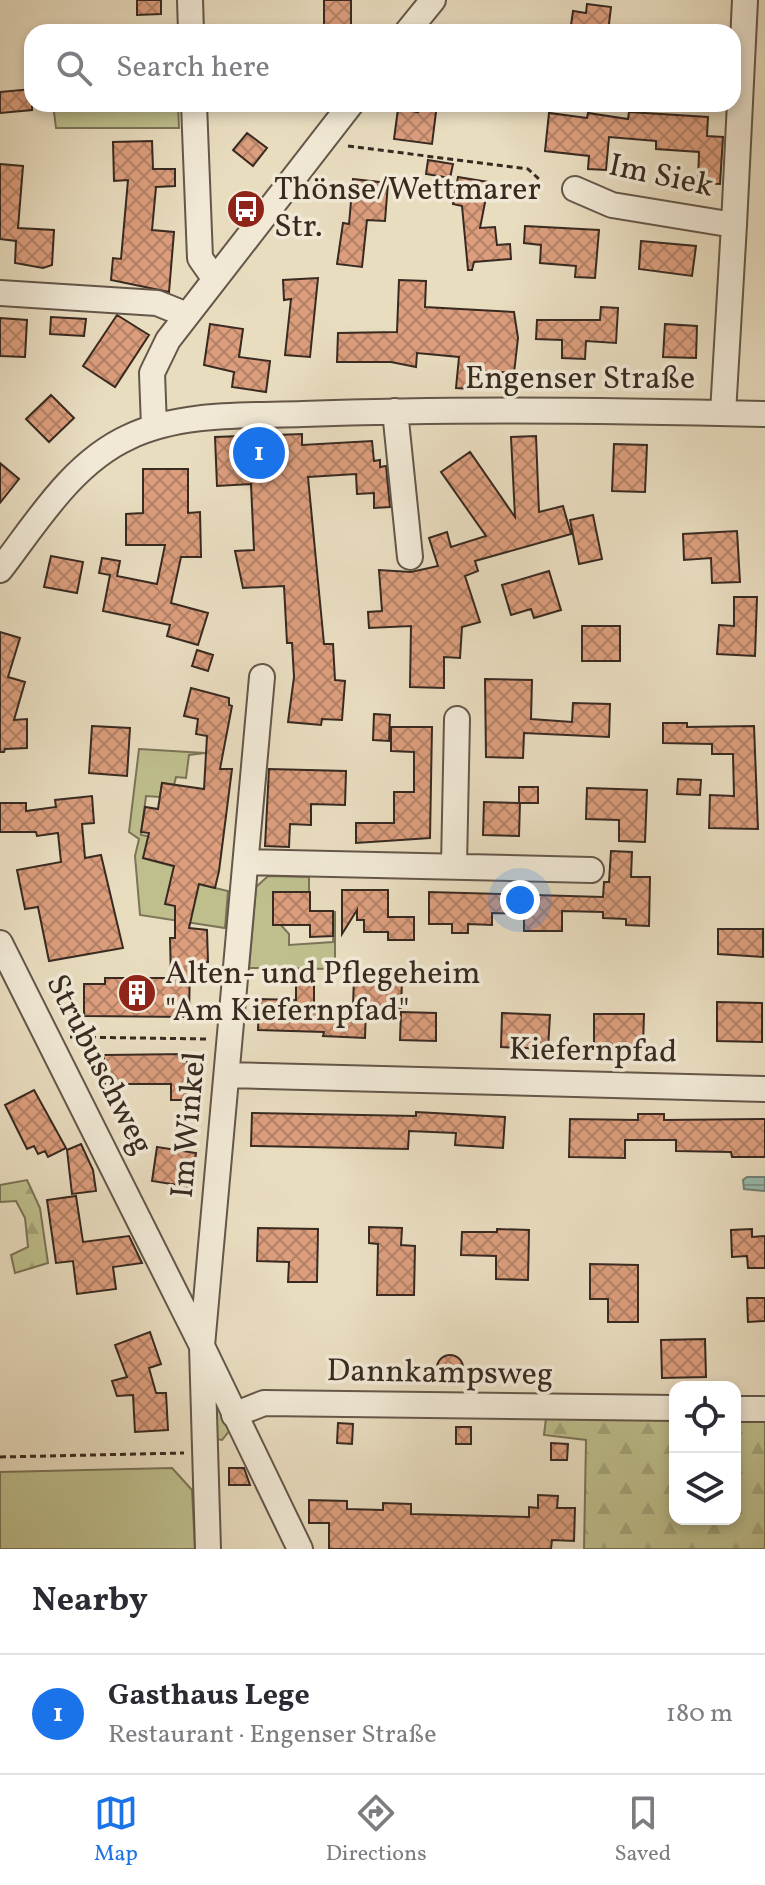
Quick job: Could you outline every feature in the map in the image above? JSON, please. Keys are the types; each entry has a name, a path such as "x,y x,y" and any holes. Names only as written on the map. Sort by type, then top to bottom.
{"street":[{"path":"190,0 191,24"},
{"path":"414,24 433,0"},
{"name":"Im Siek","path":"741,82 745,0"},
{"path":"194,112 200,258 214,278"},
{"path":"154,427 152,373 168,340 345,112"},
{"name":"Im Siek","path":"723,413 740,112"},
{"name":"Im Siek","path":"575,189 612,205 734,225"},
{"path":"0,293 157,303 187,315"},
{"path":"395,411 410,557"},
{"name":"Engenser Straße","path":"0,569 66,484 106,450 154,427 231,417 395,411 765,414"},
{"name":"Im Winkel","path":"202,1346 262,677"},
{"path":"454,866 457,719"},
{"path":"247,862 591,870"},
{"name":"Strubuschweg","path":"0,943 167,1273 234,1415"},
{"name":"Kiefernpfad","path":"228,1075 765,1089"},
{"path":"167,1273 189,1273 210,1266"},
{"name":"Strubuschweg","path":"202,1346 203,1419 226,1447 208,1549"},
{"name":"Dannkampsweg","path":"234,1415 264,1403 669,1408"},
{"path":"741,1409 765,1409"},
{"path":"234,1415 226,1447 300,1549"}],"path":[{"path":"347,145 528,169 539,179"},
{"path":"52,1045 72,1036 230,1039"},
{"path":"0,1457 226,1447"}],"green space":[{"path":"54,112 178,112 179,128 56,128"},
{"path":"139,749 205,753 189,755 186,778 176,777 174,785 162,783 160,797 146,796 141,835 153,837 143,858 205,875 202,885 228,891 225,928 140,915 135,856 139,839 129,832"},
{"path":"268,876 309,877 309,892 273,892 273,925 281,925 289,934 289,945 333,942 335,911 335,969 249,968 256,887"},
{"path":"27,1180 40,1208 48,1263 15,1273 11,1255 28,1247 25,1218 16,1201 0,1202 0,1185"},
{"path":"211,1392 230,1430 222,1440 216,1439"},
{"path":"546,1418 669,1420 669,1525 741,1525 741,1421 765,1422 765,1549 584,1549 586,1440 544,1435"},
{"path":"172,1468 192,1490 195,1549 0,1549 0,1472"}],"shaded area":[{"path":"747,1177 765,1177 765,1191 744,1189 743,1180"}],"building":[{"path":"137,0 161,0 161,14 137,15"},
{"path":"324,0 351,0 351,24 324,24"},
{"path":"587,4 611,7 609,24 571,24 573,11 586,13"},
{"path":"24,90 24,111 0,113 0,92"},
{"path":"398,112 436,112 432,144 394,139"},
{"path":"629,112 708,117 707,136 723,137 720,184 698,183 699,152 656,149 656,141 609,137 606,170 588,169 589,156 545,151 549,113 587,118 588,113 628,119"},
{"path":"247,133 267,148 253,166 233,150"},
{"path":"152,141 153,169 175,169 175,186 156,187 152,230 174,232 169,292 111,280 113,258 121,259 128,180 114,181 113,142"},
{"path":"428,160 453,164 450,178 426,174"},
{"path":"0,164 23,166 18,228 54,230 52,265 43,268 15,263 16,241 0,239"},
{"path":"458,177 489,182 480,228 495,227 497,245 510,244 511,259 474,262 472,270 468,270 462,206 453,204"},
{"path":"353,179 388,183 385,221 367,220 362,267 337,264 343,223 349,224"},
{"path":"525,226 599,230 595,278 575,277 576,266 540,263 541,245 524,243"},
{"path":"641,241 696,246 692,276 639,269"},
{"path":"318,278 310,357 285,355 291,299 284,300 283,280"},
{"path":"399,280 426,281 425,307 514,312 518,338 514,373 474,370 471,389 456,388 459,357 417,353 416,367 391,362 337,362 338,333 397,332"},
{"path":"601,307 618,308 616,343 586,341 585,359 562,358 562,340 536,339 537,320 600,320"},
{"path":"117,315 149,335 115,387 83,366"},
{"path":"51,317 86,319 84,336 50,334"},
{"path":"0,318 27,320 25,357 0,356"},
{"path":"210,324 243,329 239,357 270,361 266,392 232,387 234,372 204,365"},
{"path":"665,324 697,326 696,358 663,357"},
{"path":"51,395 74,418 49,442 26,419"},
{"path":"302,434 302,445 372,441 374,461 380,460 380,467 386,466 390,507 374,508 374,493 357,494 356,474 308,477 324,644 333,644 335,680 345,681 342,720 322,719 321,725 288,722 294,677 292,643 287,643 284,586 243,588 235,551 254,550 251,484 217,486 215,437"},
{"path":"536,436 539,512 563,506 571,534 475,561 478,571 465,576 480,622 462,627 460,658 444,657 444,688 410,687 411,626 369,628 368,612 382,611 379,570 411,572 438,566 429,538 447,532 451,547 486,536 441,472 470,452 515,517 511,437"},
{"path":"614,444 647,445 645,492 612,491"},
{"path":"0,463 19,479 0,503"},
{"path":"143,469 188,469 188,513 200,512 201,557 181,557 171,603 208,613 198,645 167,636 170,625 103,611 110,575 99,573 102,558 120,561 117,576 157,584 165,545 126,545 126,514 143,513"},
{"path":"593,515 602,559 579,564 570,520"},
{"path":"737,531 740,582 712,583 711,558 684,560 683,534"},
{"path":"51,556 83,562 77,593 44,587"},
{"path":"549,571 561,610 534,618 531,609 511,615 502,585"},
{"path":"734,597 757,597 755,656 717,654 719,625 734,626"},
{"path":"582,626 620,626 620,661 582,661"},
{"path":"0,632 20,638 8,677 25,682 14,720 27,719 27,748 5,749 4,752 0,752"},
{"path":"197,650 213,655 208,671 192,666"},
{"path":"485,679 532,680 531,719 572,722 573,703 610,704 609,737 524,733 523,758 486,757"},
{"path":"191,688 229,698 229,705 232,706 220,769 232,769 219,871 215,888 199,884 189,928 207,930 208,962 190,963 189,1017 84,1016 84,984 105,984 105,978 171,978 170,938 175,938 175,906 165,904 174,866 143,858 149,833 141,832 145,807 158,809 162,783 204,789 207,736 196,734 198,719 184,716"},
{"path":"374,714 390,715 389,741 373,740"},
{"path":"663,723 687,723 687,727 754,726 758,829 709,828 710,795 734,796 733,754 712,754 712,744 663,743"},
{"path":"92,726 130,728 127,776 89,773"},
{"path":"391,727 432,727 430,838 356,843 356,823 394,823 394,792 414,792 414,752 391,751"},
{"path":"269,769 346,771 345,805 311,804 311,825 290,824 289,847 265,846"},
{"path":"678,779 701,780 700,795 677,794"},
{"path":"519,787 538,787 538,803 519,803"},
{"path":"587,788 647,790 645,842 619,841 619,820 586,819"},
{"path":"92,796 94,823 82,824 85,858 101,855 123,948 49,961 38,907 25,909 17,870 61,862 58,833 37,836 36,832 0,832 0,803 26,803 26,811 56,807 55,800"},
{"path":"484,802 520,803 519,836 483,835"},
{"path":"611,851 632,852 631,877 650,877 649,926 626,925 626,919 603,918 603,912 562,911 562,931 524,931 524,914 492,913 492,925 468,924 468,933 452,933 452,924 429,924 429,892 603,897 604,882 609,882"},
{"path":"342,890 388,890 388,917 414,917 414,940 388,940 388,932 364,932 364,920 357,920 357,910 342,934"},
{"path":"273,892 310,892 310,911 333,911 333,936 310,937 310,925 273,925"},
{"path":"718,929 763,929 763,957 718,954"},
{"path":"364,970 383,973 383,979 402,980 401,1008 353,1006 354,978 364,978"},
{"path":"296,976 314,976 314,1006 366,1008 365,1038 323,1036 324,1032 258,1030 259,999 296,1000"},
{"path":"717,1002 762,1003 762,1042 717,1041"},
{"path":"401,1012 436,1013 436,1041 400,1040"},
{"path":"502,1013 550,1015 548,1049 501,1047"},
{"path":"594,1014 644,1014 643,1045 594,1045"},
{"path":"187,1054 187,1085 199,1085 200,1100 171,1100 171,1084 104,1084 104,1055"},
{"path":"34,1090 66,1148 48,1157 45,1151 38,1154 34,1146 27,1149 5,1105"},
{"path":"416,1112 505,1117 503,1148 455,1145 456,1133 409,1131 408,1149 251,1146 252,1113 416,1116"},
{"path":"638,1114 664,1114 664,1120 765,1119 765,1157 732,1157 731,1152 676,1151 676,1140 625,1140 625,1158 569,1157 570,1119 638,1120"},
{"path":"81,1144 93,1170 96,1191 72,1194 67,1150"},
{"path":"157,1147 196,1153 191,1187 152,1181"},
{"path":"76,1196 83,1242 129,1236 142,1263 113,1267 116,1289 77,1294 73,1261 56,1263 47,1200"},
{"path":"369,1227 402,1228 401,1245 415,1246 414,1295 377,1295 378,1244 369,1243"},
{"path":"258,1228 318,1229 317,1282 288,1282 289,1262 257,1261"},
{"path":"497,1229 529,1230 528,1280 496,1279 496,1256 461,1255 462,1232 497,1232"},
{"path":"752,1229 752,1237 765,1236 765,1268 748,1268 747,1256 732,1257 731,1230"},
{"path":"590,1264 638,1265 638,1322 608,1322 608,1299 590,1299"},
{"path":"747,1298 765,1298 765,1321 748,1322"},
{"path":"150,1332 161,1364 149,1368 156,1393 166,1393 168,1430 135,1432 133,1395 117,1396 112,1381 127,1377 115,1345"},
{"path":"705,1339 706,1377 662,1378 661,1340"},
{"path":"450,1355 459,1359 463,1368 459,1377 450,1381 441,1377 437,1368 441,1359"},
{"path":"338,1423 353,1424 352,1444 337,1443"},
{"path":"456,1427 471,1427 471,1444 456,1444"},
{"path":"551,1443 568,1444 567,1460 551,1460"},
{"path":"229,1468 244,1468 250,1485 229,1485"},
{"path":"538,1495 558,1496 557,1508 575,1508 574,1541 552,1540 551,1549 329,1549 329,1523 309,1523 309,1500 347,1501 347,1509 383,1510 383,1503 411,1504 411,1514 529,1517 529,1507 538,1508"}],"place":[{"name":"Thönse/Wettmarer Str.","path":"246,209"},
{"name":"Gasthaus Lege","path":"259,453"},
{"name":"Alten- und Pflegeheim \"Am Kiefernpfad\"","path":"137,993"}]}
